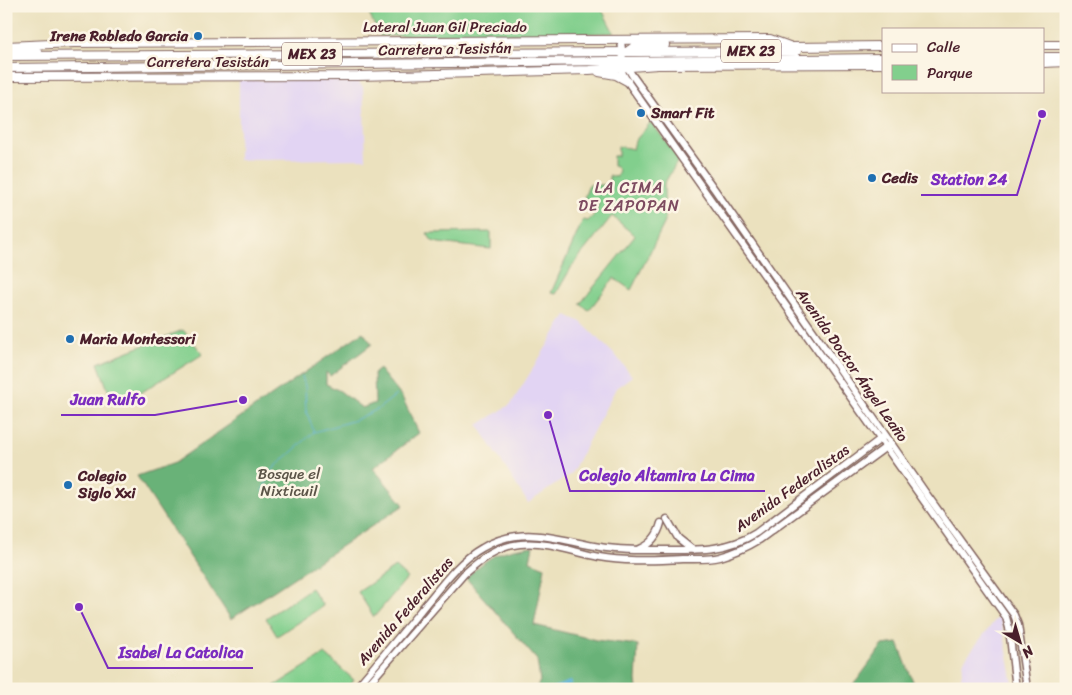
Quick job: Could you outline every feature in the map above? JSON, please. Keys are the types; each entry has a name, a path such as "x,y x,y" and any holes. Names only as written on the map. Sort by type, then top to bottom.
{"main road":[{"name":"Lateral Juan Gil Preciado","path":"6,47 74,43 770,39 792,47 882,50"},
{"path":"438,53 446,44 501,43 509,40"},
{"path":"623,51 636,46 685,43 701,40"},
{"path":"195,76 204,70 209,54 201,42"},
{"path":"1044,46 1066,45"},
{"path":"6,47 55,56"},
{"name":"Carretera a Tesistán","path":"6,56 882,50"},
{"name":"Carretera a Tesistán","path":"6,70 207,65 622,64 814,61 882,50"},
{"path":"1044,50 1066,50"},
{"path":"1044,57 1066,57"},
{"path":"814,61 882,64"},
{"path":"1044,63 1066,62"},
{"path":"316,75 330,64"},
{"path":"353,64 394,74"},
{"path":"590,70 622,64"},
{"path":"218,76 230,65"},
{"path":"6,70 30,77"},
{"path":"590,70 616,74 627,81"},
{"name":"Carretera Tesistán","path":"6,77 358,76 590,70"}],"street":[{"path":"619,40 623,51 622,64"},
{"name":"Avenida Doctor Ángel Leaño","path":"622,64 627,81 711,185 854,395 1015,618 1027,689"},
{"name":"Avenida Doctor Ángel Leaño","path":"622,64 656,115"},
{"name":"Avenida Federalistas","path":"355,689 446,581 464,562 482,548 506,538 534,534 599,547 636,551 694,550 724,547 750,537 884,437"},
{"name":"Avenida Doctor Ángel Leaño","path":"889,444 1006,616 1016,689"},
{"name":"Avenida Federalistas","path":"364,689 464,574 498,549 530,543 620,559 671,560 720,557 741,550 759,540 889,444"},
{"path":"636,551 647,546 653,540 664,521 678,538 694,550"}],"shaded area":[{"path":"355,79 363,87 366,159 239,160 239,80"},
{"path":"566,315 581,322 617,357 632,376 616,388 571,474 528,503 478,425 511,404"},
{"path":"1000,614 1014,689 959,689 964,660"}],"green space":[{"path":"365,6 600,6 614,33 380,36"},
{"name":"LA CIMA DE ZAPOPAN","path":"651,122 679,159 664,184 665,222 631,290 614,278 589,310 580,304 635,236 612,216 572,266 556,294 551,293 583,220 588,221 594,215 599,204 584,198 589,185 609,185 609,176 617,177 619,170 613,166 613,156 618,156 618,146 633,149 635,141"},
{"path":"491,232 491,249 439,243 432,241 427,233"},
{"path":"183,330 203,354 134,397 111,398 98,363"},
{"name":"Bosque el Nixticuil","path":"363,332 372,344 330,376 326,372 326,384 340,391 362,408 375,403 374,373 379,369 402,397 419,433 373,468 404,505 231,619 137,476 174,463"},
{"path":"533,546 530,561 545,567 534,625 596,640 638,645 637,689 536,689 540,681 537,660 466,578 496,555 512,549"},
{"path":"395,567 407,578 374,617 358,592"},
{"path":"311,588 323,606 277,636 266,618"},
{"path":"898,643 916,689 849,689 883,645"},
{"path":"325,654 354,680 347,689 274,689 273,687"}],"waterway":[{"path":"302,376 305,386 306,410 314,432"},
{"path":"262,491 274,468 314,432 355,420 378,409 396,395"},
{"path":"554,689 570,683"}],"place":[{"name":"Irene Robledo Garcia","path":"198,36"},
{"name":"Smart Fit","path":"641,113"},
{"name":"Station 24","path":"1042,114"},
{"name":"Cedis","path":"872,178"},
{"name":"Maria Montessori","path":"70,339"},
{"name":"Juan Rulfo","path":"243,400"},
{"name":"Colegio Altamira La Cima","path":"548,415"},
{"name":"Colegio Siglo Xxi","path":"68,485"},
{"name":"Isabel La Catolica","path":"79,607"}],"district":[{"name":"LA CIMA DE ZAPOPAN","path":"629,196"}]}
